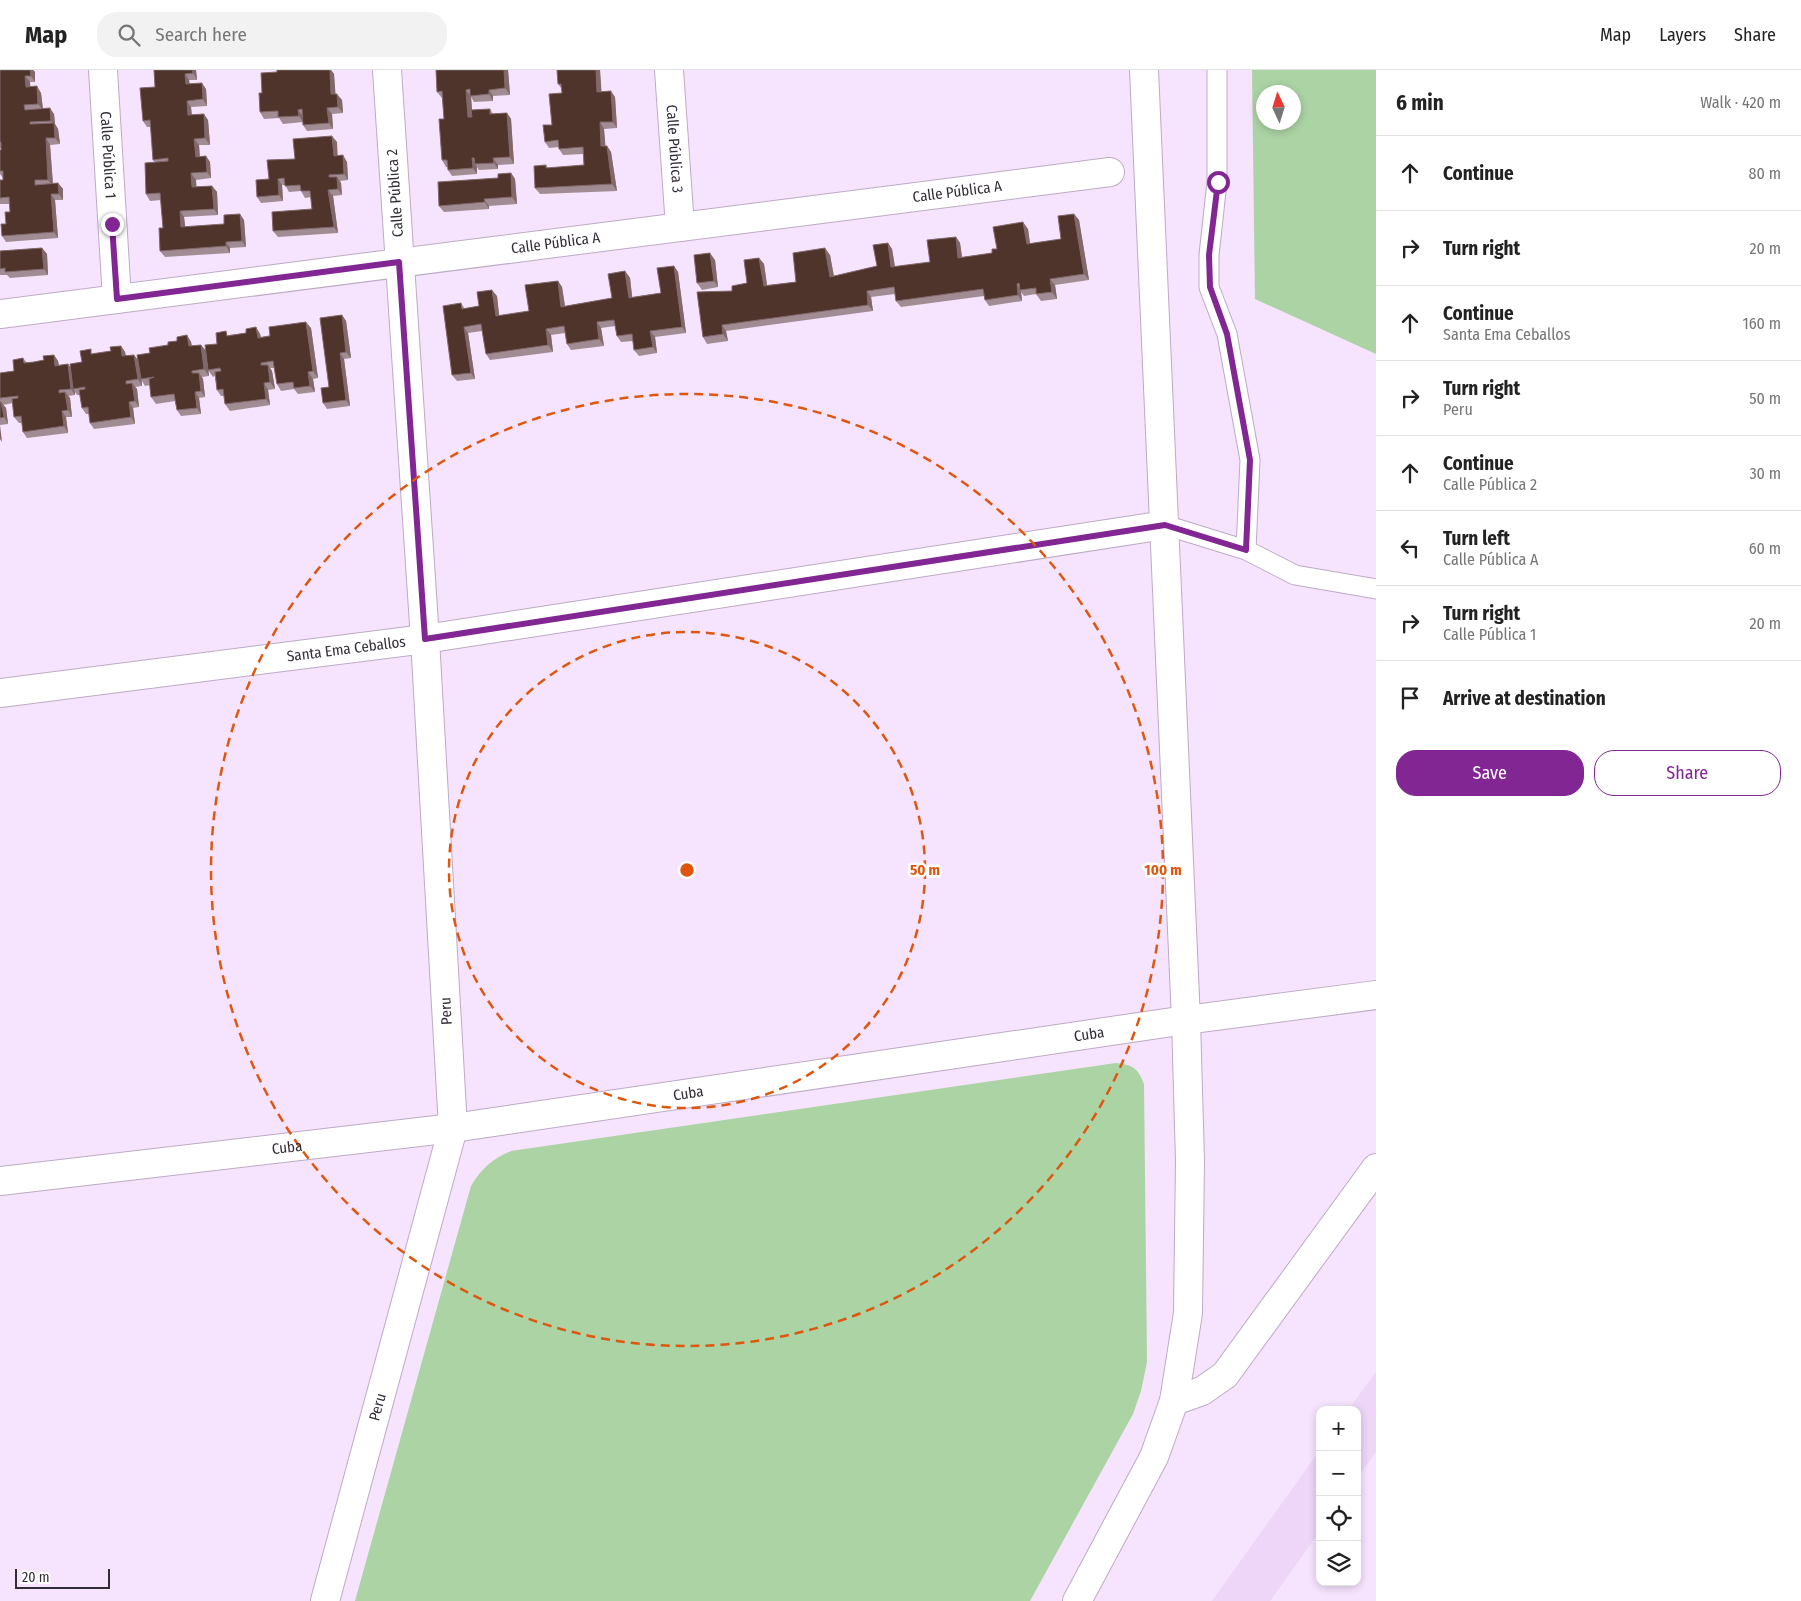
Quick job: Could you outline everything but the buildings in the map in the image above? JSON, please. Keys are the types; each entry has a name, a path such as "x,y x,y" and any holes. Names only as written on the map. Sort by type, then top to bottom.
{"street":[{"name":"Calle Pública 1","path":"103,70 117,299"},
{"name":"Calle Pública 2","path":"387,70 408,406"},
{"name":"Calle Pública 3","path":"669,70 680,226"},
{"path":"1077,1601 1154,1457 1174,1401 1188,1313 1190,1161 1186,1020 1144,70"},
{"name":"Calle Pública A","path":"0,314 1110,172"},
{"name":"Peru","path":"325,1601 453,1128 425,639 408,406"},
{"name":"Santa Ema Ceballos","path":"0,693 425,639 1165,525"},
{"name":"Cuba","path":"0,1181 453,1128 1186,1020 1376,995"},
{"path":"1174,1401 1202,1391 1224,1375 1376,1168"}],"lane":[{"path":"1217,70 1218,182 1209,255 1210,287 1227,334 1250,460 1246,550"},
{"path":"1165,525 1246,550 1295,575 1376,589"}],"shaded area":[{"path":"1376,1372 1376,1452 1361,1473 1361,1406 1351,1406"},
{"path":"1316,1456 1316,1537 1270,1601 1212,1601"}],"green space":[{"path":"1252,70 1376,70 1376,354 1255,299"},
{"path":"1116,1063 1134,1068 1144,1084 1147,1362 1141,1391 1133,1414 1030,1601 355,1601 471,1186 483,1169 498,1157 511,1151"}],"route":[{"path":"112,224 117,299 399,262 425,639 1165,525 1210,537 1246,550 1250,460 1227,334 1210,287 1209,255 1218,182"}]}
